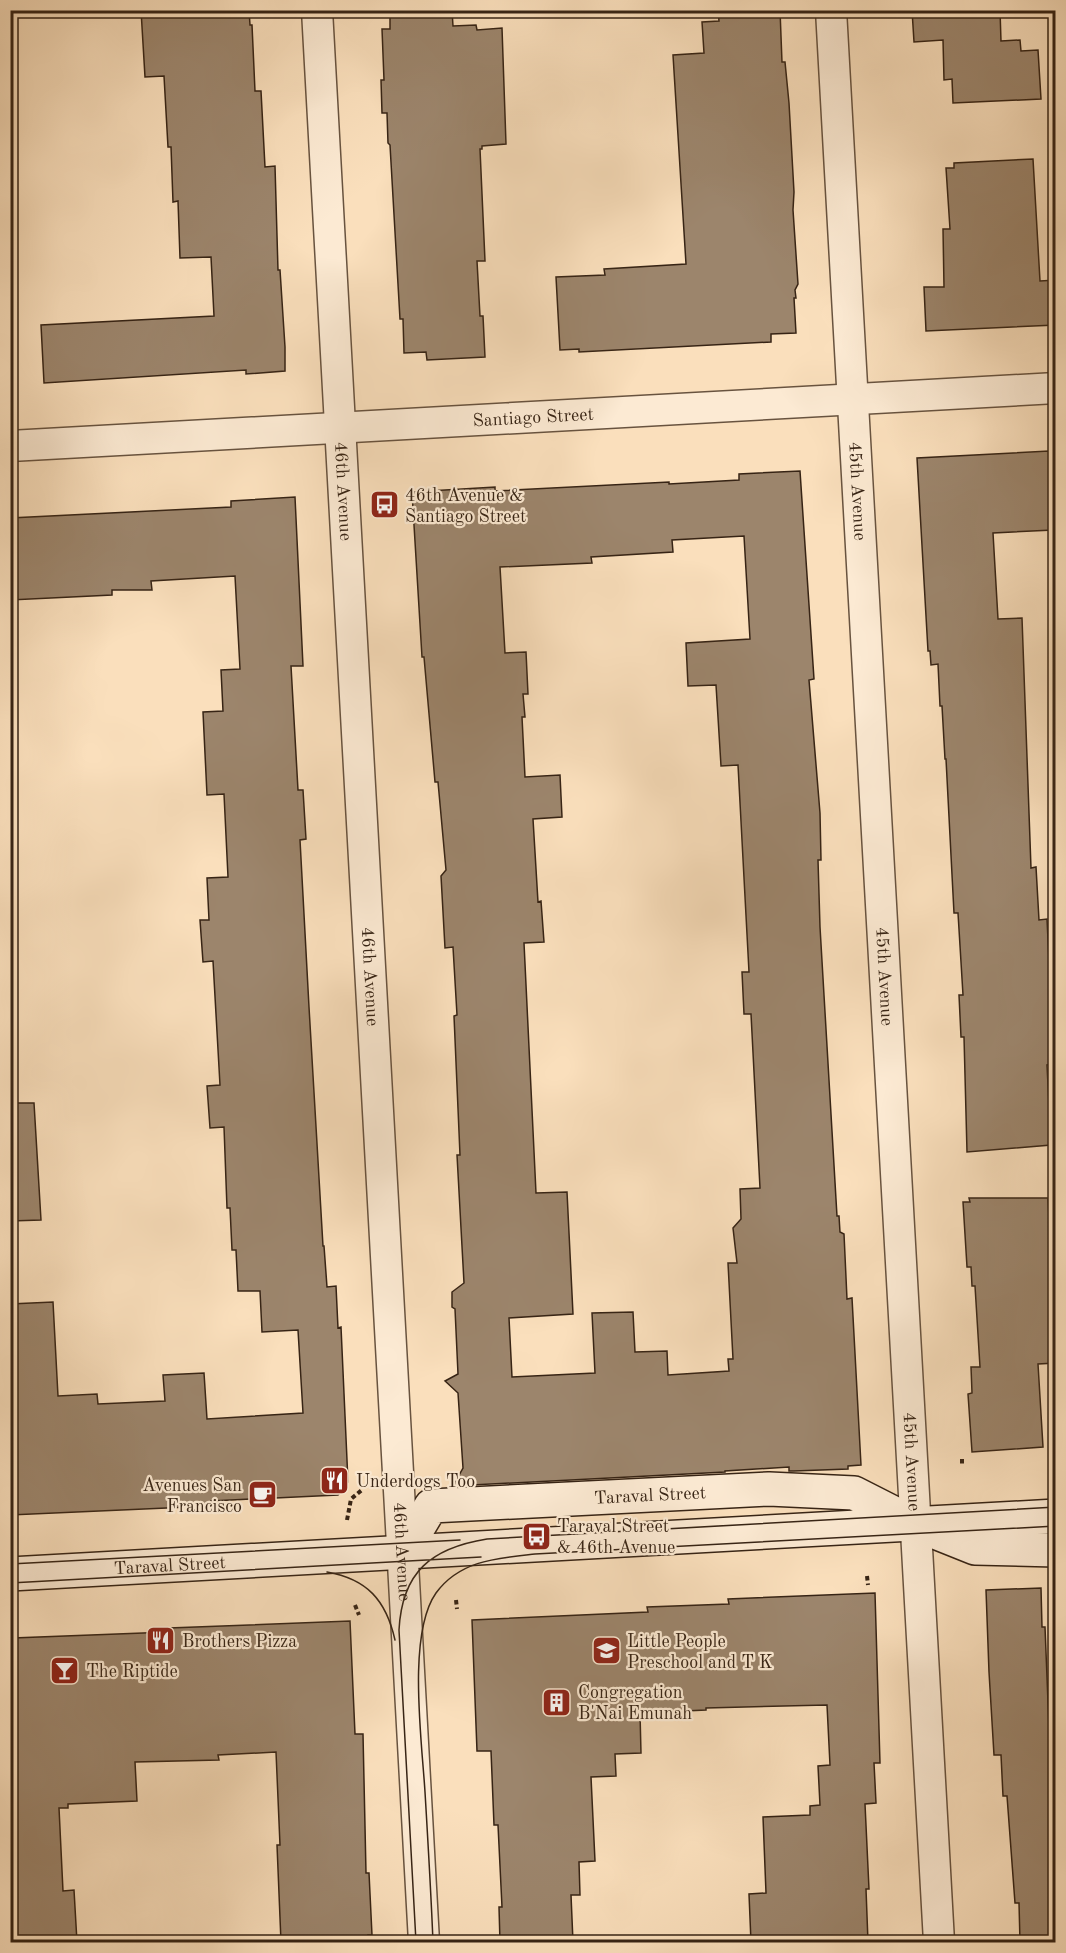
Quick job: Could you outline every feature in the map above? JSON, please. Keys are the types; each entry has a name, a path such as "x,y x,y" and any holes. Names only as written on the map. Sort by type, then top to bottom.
{"street":[{"name":"46th Avenue","path":"317,10 424,1942"},
{"name":"45th Avenue","path":"831,10 939,1942"},
{"name":"Santiago Street","path":"10,446 1056,388"},
{"name":"Taraval Street","path":"403,1552 431,1506 769,1488 854,1493 915,1524 975,1548 1056,1550"},
{"name":"Taraval Street","path":"10,1575 1056,1516"}],"path":[{"path":"962,1459 962,1465"},
{"path":"346,1521 351,1499 363,1488"},
{"path":"867,1576 868,1585"},
{"path":"456,1600 457,1609"},
{"path":"356,1605 359,1615"}],"building":[{"path":"141,10 249,10 250,25 252,25 255,91 261,91 265,167 275,166 278,270 280,270 285,371 246,374 246,370 44,383 41,325 214,316 211,257 180,258 178,201 173,202 171,147 168,147 164,76 145,77"},
{"path":"390,10 452,10 453,26 476,25 477,30 502,28 506,144 482,146 480,149 485,261 477,261 485,357 427,360 426,352 404,353 390,145 388,143 387,113 382,113 381,80 384,80 382,29 390,29"},
{"path":"718,10 780,10 782,62 785,62 789,103 794,192 798,284 795,290 796,298 794,298 796,333 771,334 771,342 579,352 579,349 560,350 556,277 605,275 604,269 686,264 673,55 704,53 702,22 719,21"},
{"path":"912,10 1000,10 1001,41 1020,40 1021,51 1038,50 1041,99 953,103 952,79 944,80 943,40 914,42"},
{"path":"1033,159 1040,281 1056,280 1056,325 926,331 924,287 944,287 943,229 950,229 946,168 954,168 954,163"},
{"path":"1049,451 1050,456 1056,456 1056,525 1053,525 1053,530 993,533 998,619 1022,618 1031,868 1036,867 1039,920 1047,919 1054,1064 1047,1065 1051,1145 967,1152 964,1037 961,1037 959,995 963,995 958,913 954,913 946,759 938,664 931,665 930,651 928,651 917,458"},
{"path":"800,471 814,679 809,680 820,813 821,860 818,860 820,927 837,1216 839,1216 840,1232 844,1234 847,1299 852,1298 861,1465 848,1466 848,1469 789,1471 789,1467 453,1486 463,1468 458,1393 445,1381 458,1374 452,1292 464,1283 457,1155 460,1155 454,1016 457,1015 453,947 445,948 441,876 446,870 438,782 435,782 424,657 422,657 412,492 495,487 495,491 669,482 669,484 739,480 739,474","holes":["744,536 750,639 686,643 688,686 716,685 721,766 738,765 749,972 742,972 744,1014 751,1014 760,1188 740,1189 741,1219 733,1228 737,1263 728,1263 733,1359 728,1359 729,1371 668,1375 667,1351 635,1352 633,1312 592,1313 595,1373 512,1377 509,1318 573,1314 567,1192 536,1193 524,943 544,942 541,901 538,902 533,819 562,817 560,775 525,777 522,717 525,717 523,694 528,694 526,652 505,653 500,567 592,563 591,557 673,552 672,540"]},
{"path":"295,497 303,666 291,666 298,790 303,790 306,839 300,840 323,1246 327,1287 336,1286 338,1328 341,1327 348,1482 338,1495 211,1501 211,1506 10,1515 10,1304 53,1302 58,1396 97,1394 98,1404 165,1401 163,1375 204,1373 207,1419 303,1413 298,1330 262,1332 260,1291 238,1291 236,1250 232,1250 230,1208 227,1208 224,1127 210,1128 207,1086 220,1085 213,961 203,962 200,920 209,920 207,878 228,877 224,794 207,795 203,712 223,711 221,670 240,669 235,576 151,581 152,590 112,590 112,595 10,600 10,518 231,507 231,501"},
{"path":"10,1103 34,1103 41,1220 10,1221"},
{"path":"969,1198 1048,1198 1056,1286 1056,1363 1038,1364 1043,1447 972,1452 968,1394 972,1393 971,1367 980,1367 975,1286 972,1286 971,1267 967,1267 963,1202 970,1202"},
{"path":"1041,1588 1042,1627 1045,1627 1050,1752 1053,1752 1056,1771 1056,1942 1020,1942 1019,1903 1015,1903 1007,1796 1003,1796 1001,1755 994,1755 986,1590"},
{"path":"875,1593 880,1763 874,1763 876,1803 865,1804 869,1889 866,1889 868,1942 751,1942 749,1894 766,1893 763,1817 810,1815 810,1806 820,1805 818,1766 830,1765 827,1705 706,1708 706,1710 640,1713 641,1753 615,1754 616,1776 591,1777 595,1861 579,1862 580,1895 571,1895 573,1942 500,1942 499,1907 502,1907 498,1825 494,1825 491,1751 477,1751 472,1620 648,1612 647,1607 729,1604 728,1599"},
{"path":"350,1621 355,1734 363,1734 366,1873 369,1873 372,1935 368,1935 369,1942 281,1942 276,1752 218,1755 219,1760 135,1762 137,1801 68,1804 68,1808 59,1808 63,1891 74,1890 77,1942 10,1942 10,1641 13,1641 13,1638 169,1632 169,1628"}],"tram line":[{"path":"416,1942 399,1630 401,1610 413,1578 435,1556 467,1543 487,1539 1056,1507"},
{"path":"433,1942 418,1689 419,1661 427,1611 436,1593 456,1574 468,1567 494,1559 535,1554 1056,1526"},
{"path":"10,1564 460,1540"},
{"path":"10,1583 481,1557"},
{"path":"327,1572 353,1580 373,1594 386,1613 395,1640"}],"place":[{"name":"46th Avenue & Santiago Street","path":"384,505"},
{"name":"Underdogs Too","path":"335,1481"},
{"name":"Avenues San Francisco","path":"263,1495"},
{"name":"Taraval Street & 46th Avenue","path":"536,1536"},
{"name":"Brothers Pizza","path":"161,1641"},
{"name":"Little People Preschool and T K","path":"606,1651"},
{"name":"The Riptide","path":"65,1671"},
{"name":"Congregation B'Nai Emunah","path":"557,1702"}]}
